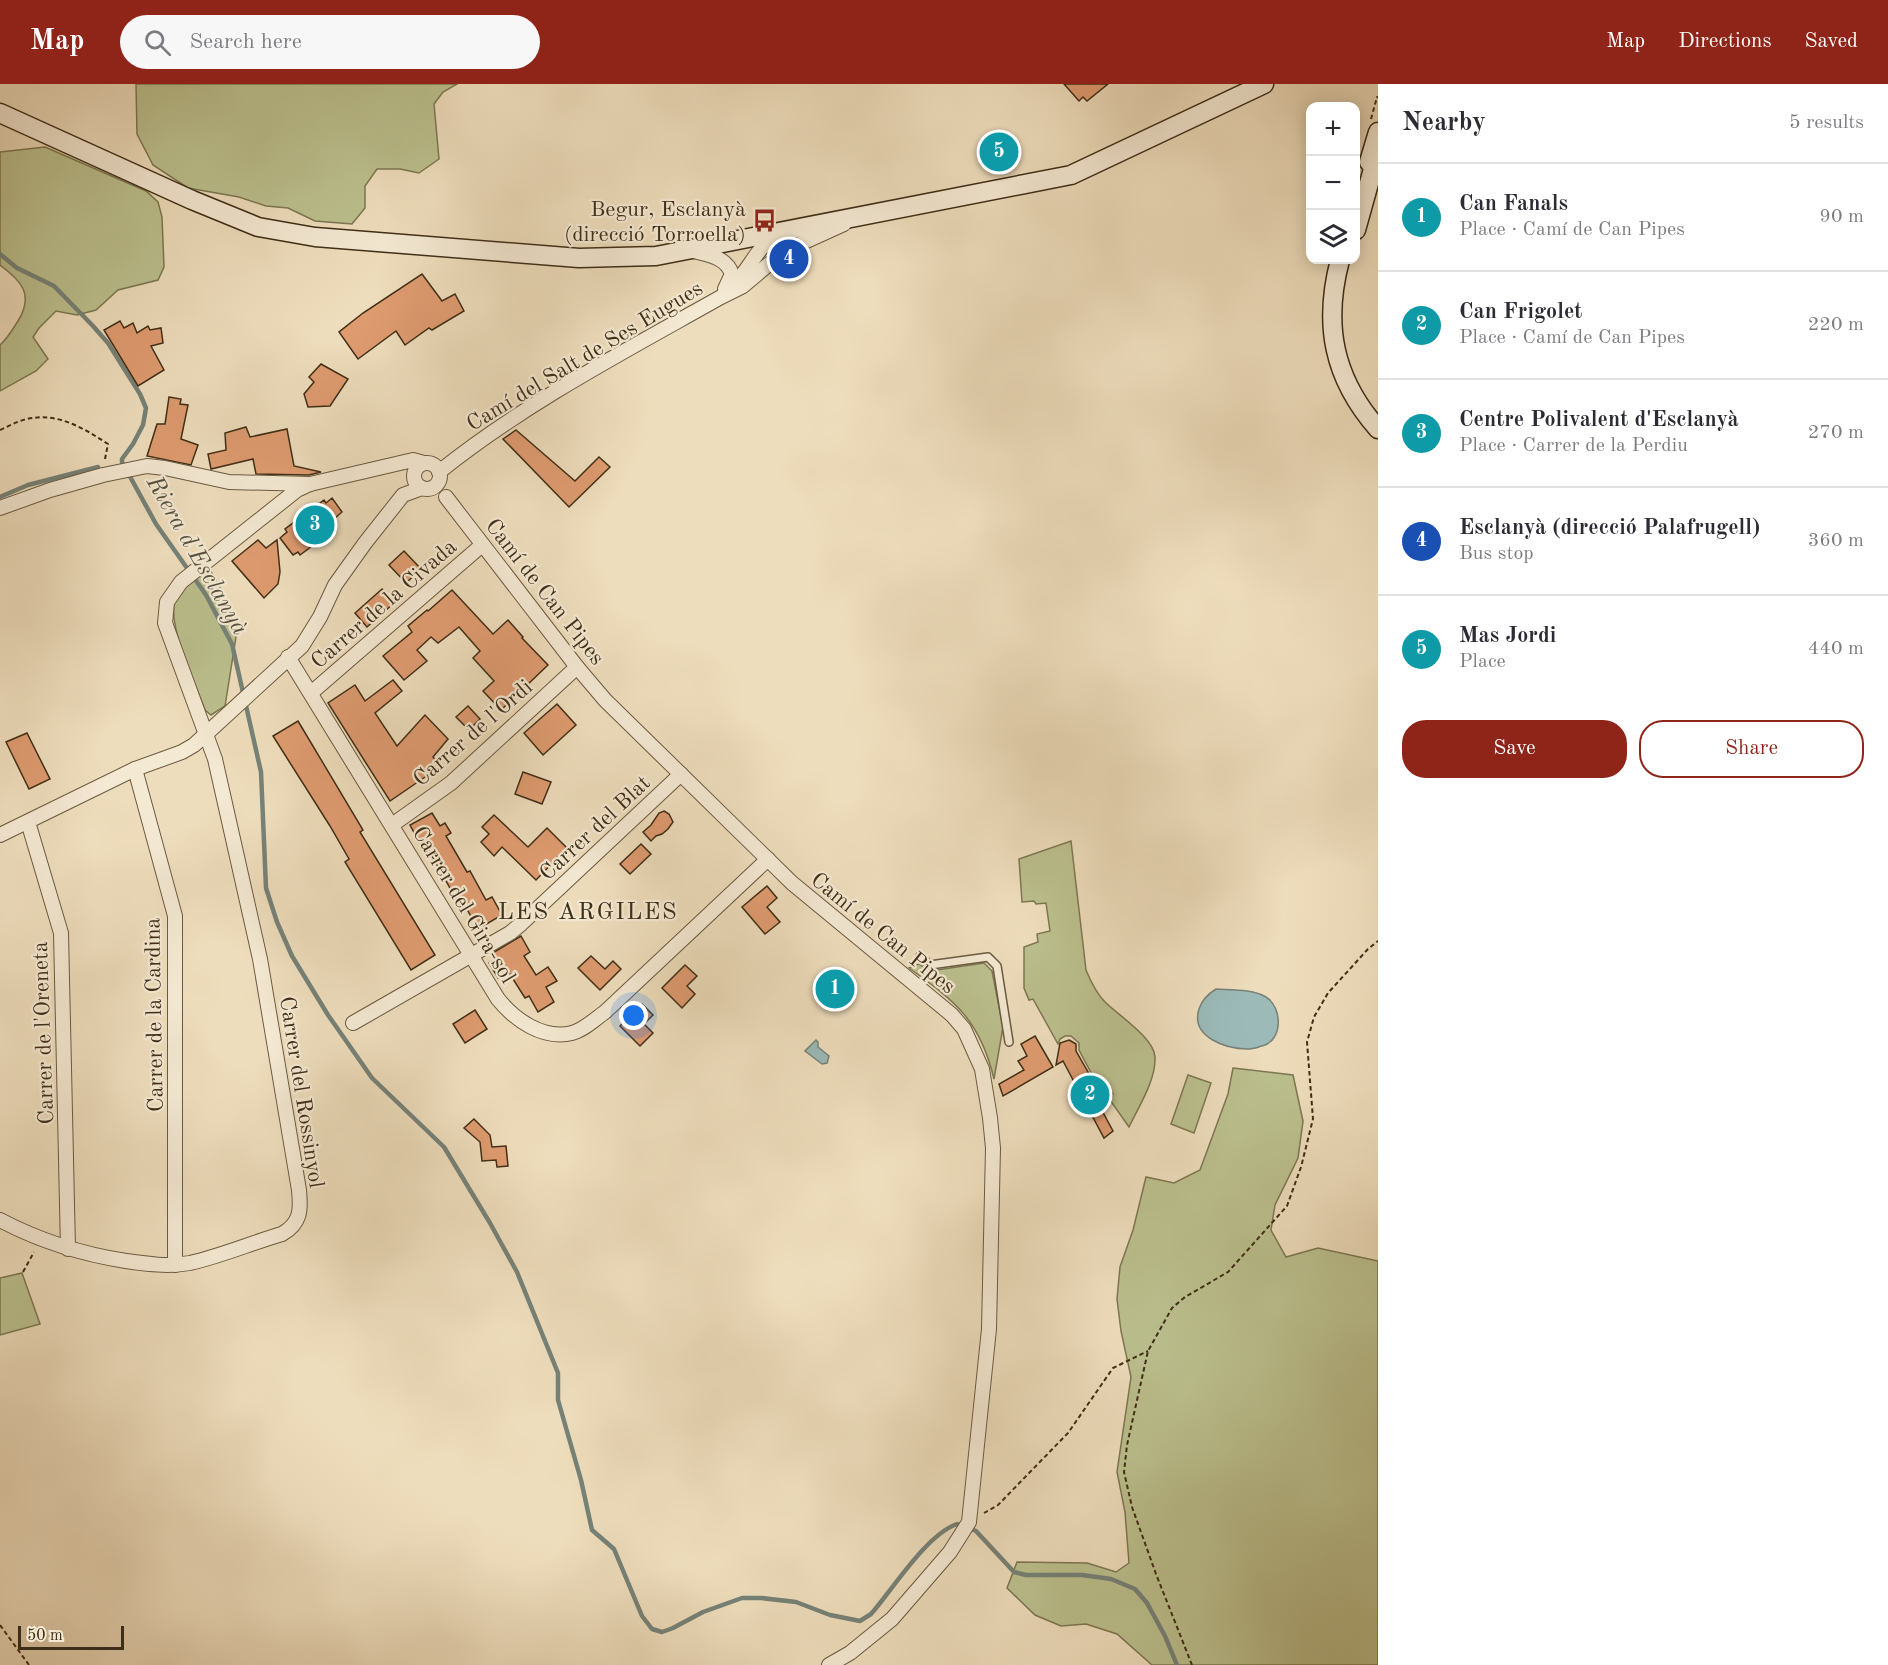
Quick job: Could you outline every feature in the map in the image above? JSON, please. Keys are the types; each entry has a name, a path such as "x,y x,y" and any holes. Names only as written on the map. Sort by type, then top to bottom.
{"street":[{"path":"0,113 192,200 258,227 315,237 579,258 656,256 1071,175 1264,84"},
{"path":"1360,193 1378,132"},
{"path":"1360,216 1378,151"},
{"name":"Camí del Salt de Ses Eugues","path":"434,469 470,449 541,400 743,286 800,244 868,214"},
{"name":"Camí del Salt de Ses Eugues","path":"720,297 740,278 763,244 790,229"},
{"path":"740,238 759,241 763,244 770,264"},
{"name":"Camí del Salt de Ses Eugues","path":"685,250 723,260 729,266 732,274 720,297"},
{"path":"1339,264 1331,304 1338,359 1349,390 1361,410 1378,429"},
{"path":"1346,264 1340,284 1338,335 1345,364 1355,386 1365,403 1378,416"},
{"path":"0,508 41,492 147,466 229,482 310,484 413,460 434,469"},
{"path":"434,469 417,466 413,475 415,484 446,497"},
{"path":"0,835 135,769 194,746 302,645 335,585 403,495 433,489 438,484 434,469"},
{"name":"Camí de Can Pipes","path":"434,469 446,497 482,546 605,700 792,883 952,1015 964,1029 982,1070 993,1148 989,1329 966,1526"},
{"path":"263,483 281,490 284,496 279,505"},
{"name":"Carrer del Rossinyol","path":"0,1220 41,1239 96,1256 175,1265 190,1263 282,1234 292,1228 301,1208 260,959 215,759 165,623 166,602 183,581 297,490 310,484"},
{"name":"Carrer de la Civada","path":"311,693 482,546"},
{"name":"Carrer del Gira-sol","path":"288,657 498,999 509,1013 523,1023 555,1033 572,1033 588,1024 605,1012 768,859"},
{"name":"Carrer de l'Ordi","path":"392,825 451,783 577,667"},
{"name":"Carrer de la Cardina","path":"135,769 175,916 175,1265"},
{"name":"Carrer del Blat","path":"353,1023 510,933 681,774"},
{"name":"Carrer de l'Oreneta","path":"28,822 61,933 68,1248"},
{"path":"829,1665 850,1653 892,1619 950,1552 966,1526"}],"lane":[{"path":"920,957 930,965 988,957 997,966 1009,1042"}],"path":[{"path":"0,430 28,419 56,417 82,427 108,444 110,474"},
{"path":"1192,1665 1132,1507 1124,1472 1127,1445 1148,1351 1172,1308 1185,1297 1228,1272 1287,1206 1301,1167 1313,1119 1307,1042 1314,1017 1328,993 1378,941"},
{"path":"23,1272 41,1239"},
{"path":"966,1526 998,1505 1068,1433 1113,1368 1148,1351"},
{"path":"0,1625 29,1665"}],"green space":[{"path":"136,84 457,84 443,92 434,104 439,159 419,173 400,169 377,169 365,186 365,208 352,224 315,221 288,208 266,206 239,197 188,188 153,165 137,134"},
{"path":"45,147 146,191 158,202 162,217 164,267 158,280 118,290 96,310 77,315 56,311 33,337 48,359 36,371 0,391 0,345 8,337 23,312 25,296 20,283 0,265 0,152"},
{"path":"209,568 223,593 236,637 225,706 211,715 205,710 182,652 174,619 177,595 183,587"},
{"path":"1071,841 1086,970 1102,999 1149,1042 1155,1057 1150,1084 1129,1127 1110,1100 1113,1094 1104,1080 1097,1084 1079,1050 1079,1043 1071,1036 1065,1036 1058,1044 1033,999 1029,1000 1024,988 1024,947 1038,942 1037,934 1050,931 1046,903 1022,902 1019,859"},
{"path":"984,963 992,971 1003,1027 994,1079 981,1042 964,1014 940,991 909,968 919,964 930,971"},
{"path":"1233,1068 1293,1075 1303,1121 1298,1158 1275,1205 1271,1230 1286,1257 1318,1248 1378,1261 1378,1665 1152,1665 1117,1634 1086,1624 1061,1626 1035,1615 1007,1588 1017,1562 1087,1563 1116,1572 1129,1563 1125,1512 1117,1472 1131,1377 1117,1299 1120,1267 1133,1230 1146,1177 1174,1183 1200,1170 1228,1094"},
{"path":"1188,1075 1211,1083 1194,1133 1171,1124"},
{"path":"22,1273 40,1324 0,1335 0,1278"}],"water":[{"path":"1216,989 1249,991 1261,994 1272,1002 1278,1016 1274,1038 1262,1046 1248,1049 1230,1047 1212,1040 1200,1027 1198,1019 1202,1003"},
{"path":"816,1040 818,1047 829,1056 827,1063 822,1064 805,1051"}],"building":[{"path":"1064,84 1108,84 1087,101 1083,97 1079,101"},
{"path":"999,135 1018,157 1001,171 983,150"},
{"path":"422,274 442,301 455,294 464,311 432,330 429,328 405,345 396,331 358,359 339,332 363,313"},
{"path":"120,321 124,328 133,323 137,333 148,326 150,330 161,328 163,343 151,346 164,370 138,386 104,330"},
{"path":"321,364 348,379 330,406 308,407 304,394 314,382 309,377"},
{"path":"169,397 181,399 180,404 188,405 181,439 198,445 191,465 147,456 157,424 165,424"},
{"path":"246,427 250,437 287,429 294,466 321,472 309,475 256,474 253,459 211,469 208,454 226,450 225,433"},
{"path":"516,430 575,481 599,457 610,467 569,507 503,439"},
{"path":"332,498 342,512 327,525 332,531 300,555 298,552 293,555 280,538 287,532 285,529 324,500 326,503"},
{"path":"258,540 266,548 277,540 280,572 278,584 264,598 232,561"},
{"path":"404,551 421,569 406,583 389,565"},
{"path":"382,589 394,603 367,627 355,613"},
{"path":"452,590 493,634 508,620 548,665 501,710 483,691 494,681 473,658 480,651 459,627 438,643 431,637 417,650 427,661 404,680 383,656 412,632 408,626"},
{"path":"393,680 402,691 375,713 397,746 425,715 448,739 433,757 441,766 432,775 431,773 390,801 328,703 355,685 365,701"},
{"path":"557,704 576,725 543,755 524,733"},
{"path":"468,706 480,719 469,730 456,717"},
{"path":"298,721 363,830 360,832 435,955 411,970 345,862 349,859 330,826 273,736"},
{"path":"27,733 50,779 29,789 6,742"},
{"path":"523,772 551,782 542,804 515,794"},
{"path":"664,811 669,814 673,822 668,829 651,841 643,832 659,813"},
{"path":"432,813 440,826 445,823 451,833 446,836 467,872 470,871 486,900 492,897 502,915 478,929 464,904 460,906 427,847 423,849 410,825"},
{"path":"494,815 528,847 547,828 567,848 536,880 502,847 494,856 481,842 489,834 482,827"},
{"path":"641,844 651,854 630,874 620,864"},
{"path":"767,886 777,898 767,907 780,922 765,934 742,907"},
{"path":"521,936 530,952 524,956 536,975 548,967 557,981 546,987 554,1002 538,1012 529,996 525,998 508,971 498,978 489,963 494,960 491,954"},
{"path":"591,956 605,969 613,961 621,969 600,990 578,968"},
{"path":"685,965 697,976 687,986 695,994 682,1008 662,988"},
{"path":"837,969 854,987 836,1010 817,992"},
{"path":"642,1004 653,1015 644,1024 653,1033 640,1046 620,1026"},
{"path":"475,1010 487,1029 465,1043 453,1024"},
{"path":"1035,1036 1053,1067 1003,1096 999,1084 1024,1070 1018,1061 1027,1056 1021,1044"},
{"path":"1069,1040 1076,1044 1076,1051 1096,1086 1094,1087 1103,1103 1099,1105 1113,1131 1104,1138 1063,1061 1056,1065 1060,1043"},
{"path":"474,1119 490,1135 492,1147 506,1146 508,1166 497,1167 496,1160 482,1161 480,1142 464,1128"}],"waterway":[{"name":"Riera d'Esclanyà","path":"0,254 17,268 54,286 108,343 140,394 146,408 143,425 122,462 156,524 206,595 232,644 261,772 266,888 277,922 292,956 328,1015 372,1078 444,1147 517,1272 558,1373 558,1400 581,1480 592,1530 614,1549 642,1616 652,1629 662,1632 703,1612 742,1598 796,1602 830,1615 860,1621 871,1614 922,1551 945,1530 957,1524 976,1531 1014,1572 1026,1575 1082,1575 1111,1579 1135,1589 1147,1603 1165,1636 1177,1665"},
{"path":"0,497 28,485 98,467"}],"place":[{"name":"Mas Jordi","path":"999,152"},
{"name":"Begur, Esclanyà (direcció Torroella)","path":"764,221"},
{"name":"Esclanyà (direcció Palafrugell)","path":"789,259"},
{"name":"Centre Polivalent d'Esclanyà","path":"315,525"},
{"name":"Can Fanals","path":"835,989"},
{"name":"Can Frigolet","path":"1090,1095"}],"district":[{"name":"LES ARGILES","path":"588,911"}]}
